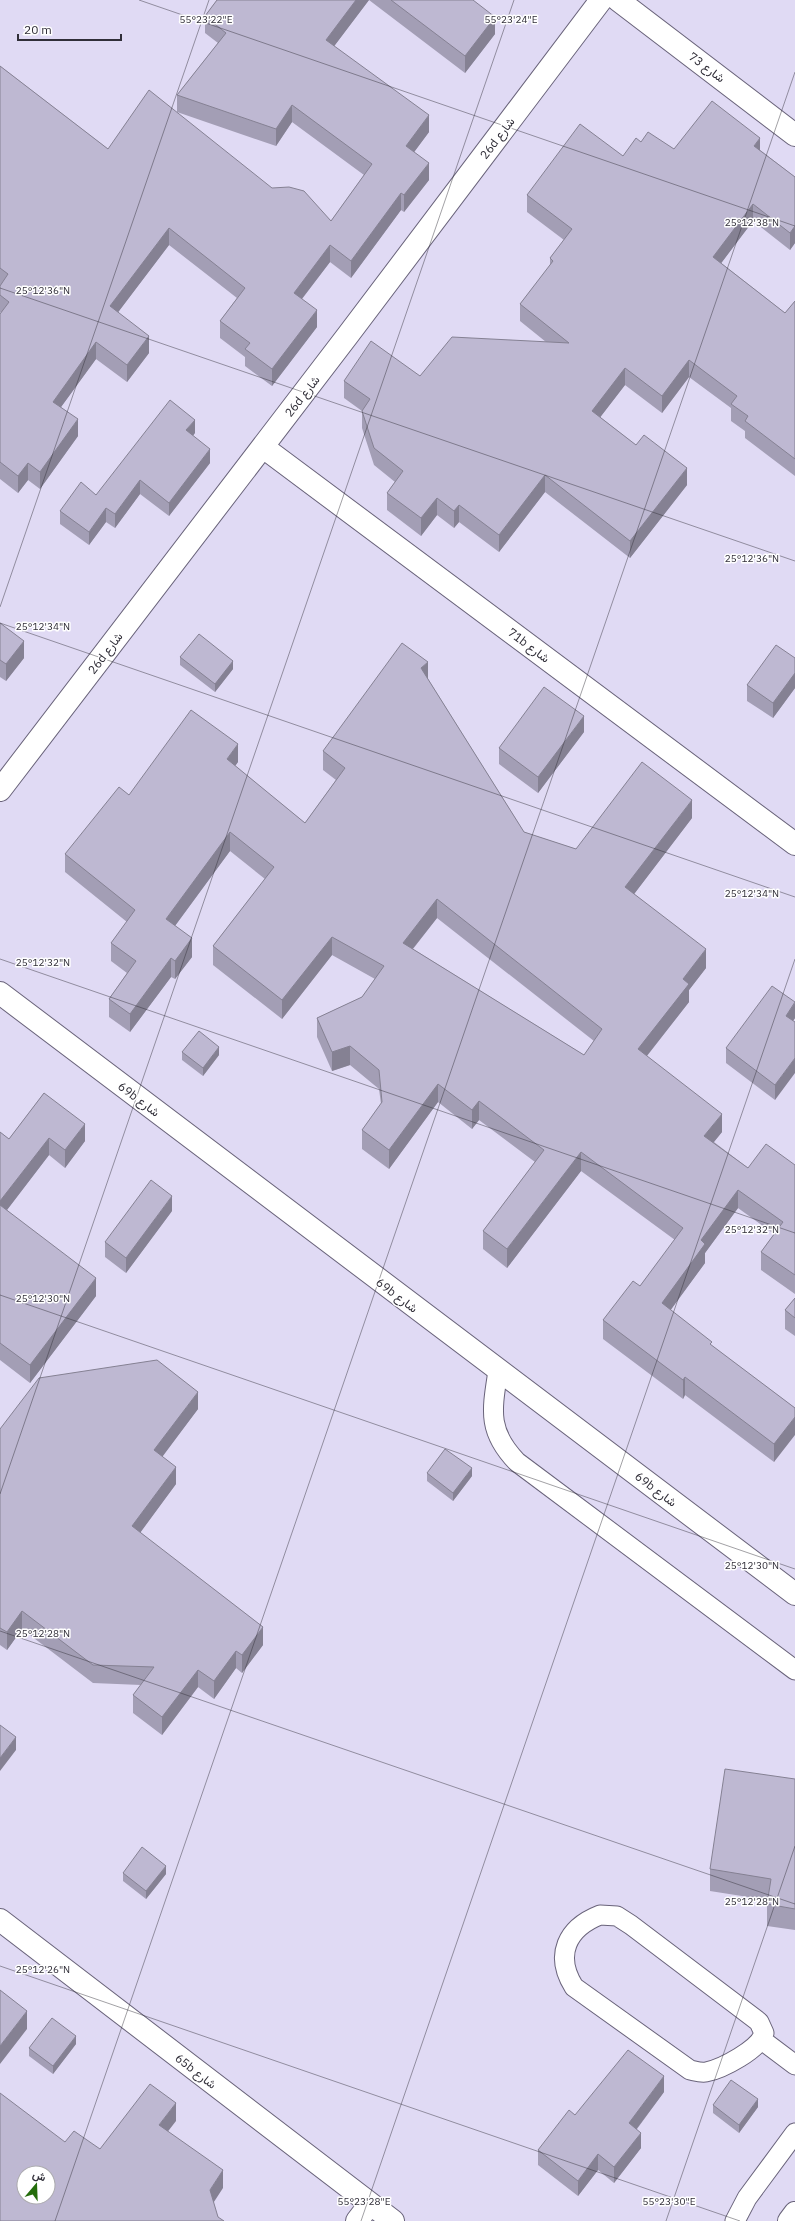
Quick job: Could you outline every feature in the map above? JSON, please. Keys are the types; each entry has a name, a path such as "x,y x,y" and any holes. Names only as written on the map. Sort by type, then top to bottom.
{"street":[{"name":"26d شارع","path":"0,790 601,0"},
{"name":"شارع 73","path":"618,0 795,135"},
{"name":"71b شارع","path":"263,446 795,844"},
{"name":"69b شارع","path":"0,993 498,1371 590,1438 795,1594"},
{"name":"65b شارع","path":"0,1920 393,2221"},
{"path":"357,2221 370,2204"},
{"path":"789,2221 795,2213"}],"lane":[{"path":"498,1371 492,1416 496,1433 504,1449 517,1462 795,1670"},
{"path":"600,1915 617,1916 631,1925 758,2022 764,2033 762,2040 739,2057 717,2068 704,2072 690,2070 574,1987 566,1975 564,1960 566,1946 574,1933 585,1921 600,1915"},
{"path":"762,2040 795,2065"},
{"path":"736,2221 747,2198 795,2133"}],"building":[{"path":"217,0 356,0 326,40 429,115 406,146 429,163 404,195 401,193 351,261 330,245 294,293 317,310 272,369 245,349 250,343 220,321 245,288 169,228 110,306 149,336 127,365 96,342 53,402 78,419 40,472 28,463 18,476 0,462 0,314 9,302 0,295 0,286 8,274 0,268 0,66 108,149 149,90 272,188 289,187 304,191 331,221 372,164 292,105 276,129 177,95 226,33 205,16"},
{"path":"391,0 473,0 495,17 465,56"},
{"path":"712,101 760,138 754,146 795,177 795,226 790,233 753,204 713,257 785,313 795,301 795,459 745,421 748,416 731,404 737,396 689,360 662,396 625,368 592,411 636,445 644,435 687,468 630,541 545,475 499,535 459,505 454,511 437,498 421,518 387,493 403,471 374,448 362,411 370,399 344,381 371,341 420,376 452,337 569,343 520,304 553,261 550,258 572,229 527,195 580,124 623,156 636,138 641,142 648,132 674,149"},
{"path":"170,400 195,420 186,430 210,449 169,503 140,480 115,514 106,508 89,532 60,511 81,482 96,495"},
{"path":"0,623 24,641 6,664 0,660"},
{"path":"199,634 233,661 215,684 180,657"},
{"path":"402,643 428,662 421,668 524,832 576,849 642,762 692,800 625,887 706,949 683,979 689,984 638,1049 722,1114 704,1136 748,1168 766,1144 795,1165 795,1275 761,1252 783,1222 738,1190 701,1240 705,1244 662,1303 712,1342 710,1344 795,1408 795,1417 774,1444 685,1377 683,1380 603,1320 633,1281 640,1286 683,1228 581,1152 507,1249 483,1231 544,1150 479,1101 472,1110 438,1084 389,1150 362,1130 382,1102 379,1070 350,1046 332,1052 317,1018 362,997 384,966 332,937 282,1000 213,946 274,867 230,832 166,919 192,938 175,961 171,958 130,1014 109,999 136,961 111,943 135,910 65,854 119,787 129,795 191,710 238,744 227,759 305,823 345,768 323,751","holes":["437,899 602,1029 584,1055 403,943"]},
{"path":"776,645 795,658 795,673 773,703 747,685"},
{"path":"544,687 584,716 538,777 499,748"},
{"path":"772,986 795,1002 786,1016 795,1022 795,1058 775,1085 726,1048"},
{"path":"199,1031 219,1047 203,1068 182,1052"},
{"path":"44,1093 85,1124 65,1150 49,1138 0,1201 0,1132 9,1139"},
{"path":"151,1180 172,1196 126,1258 105,1242"},
{"path":"0,1205 96,1278 30,1365 0,1343"},
{"path":"795,1298 795,1318 785,1310"},
{"path":"157,1360 198,1392 154,1450 176,1467 132,1526 263,1627 242,1655 236,1651 214,1681 198,1670 162,1717 133,1695 154,1667 93,1665 22,1611 7,1632 0,1628 0,1429 39,1378"},
{"path":"445,1449 472,1468 453,1493 427,1473"},
{"path":"0,1725 16,1737 0,1758"},
{"path":"725,1769 795,1779 795,1909 767,1904 771,1879 710,1869"},
{"path":"142,1847 166,1866 146,1891 123,1873"},
{"path":"0,1990 27,2011 0,2046"},
{"path":"52,2018 76,2036 53,2066 29,2048"},
{"path":"628,2050 664,2076 629,2123 641,2133 614,2167 598,2154 578,2181 538,2150 569,2110 575,2115"},
{"path":"731,2080 758,2099 739,2125 713,2105"},
{"path":"150,2084 176,2103 159,2125 223,2170 210,2190 218,2217 224,2221 0,2221 0,2093 65,2142 74,2131 100,2149"}]}
